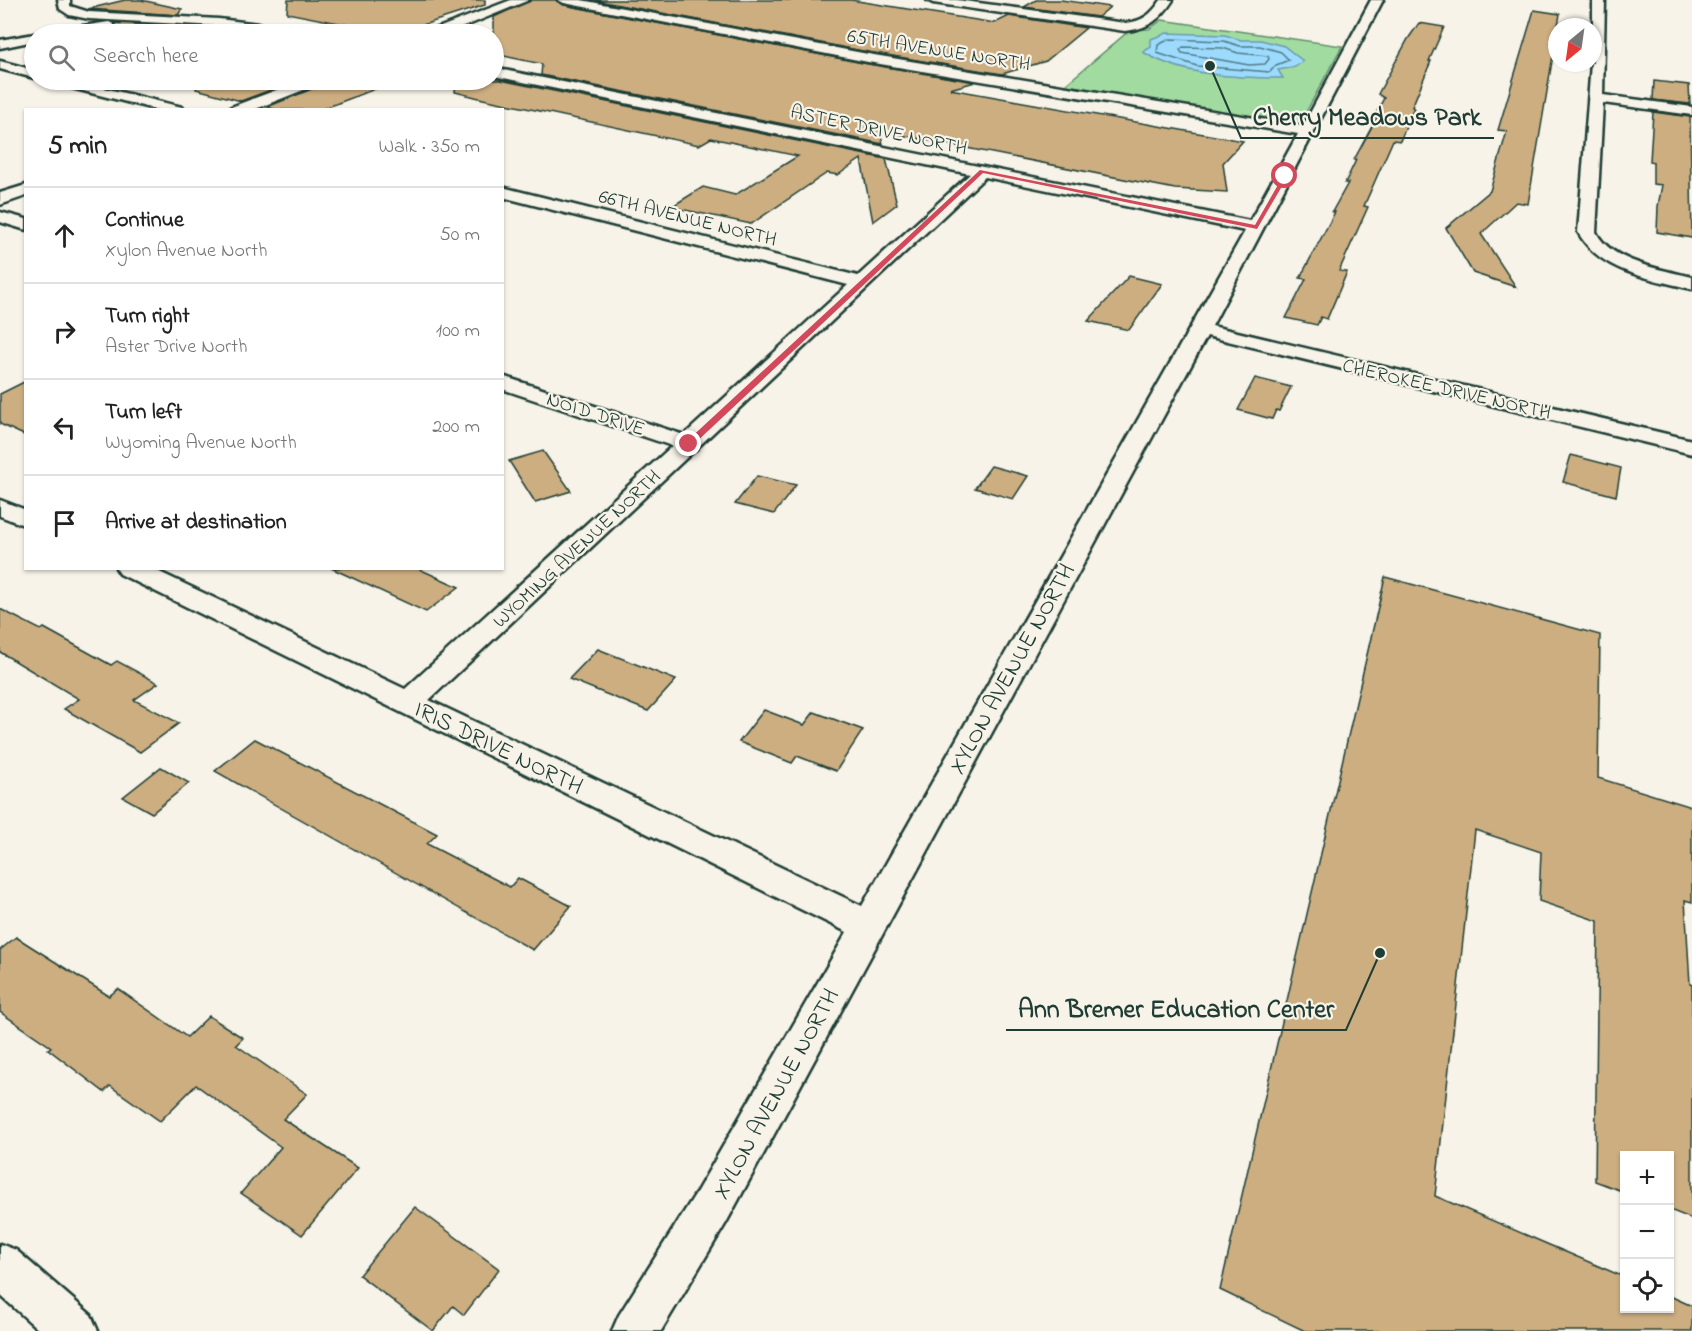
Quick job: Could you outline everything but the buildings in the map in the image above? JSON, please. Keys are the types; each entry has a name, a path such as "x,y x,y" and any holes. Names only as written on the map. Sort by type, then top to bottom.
{"street":[{"path":"64,0 64,7 79,14 223,24"},
{"path":"461,24 523,0"},
{"name":"65TH AVENUE NORTH","path":"564,0 868,58 1308,131"},
{"path":"933,0 1137,27 1144,26 1162,9 1167,0"},
{"name":"XYLON AVENUE NORTH","path":"635,1331 717,1197 869,926 1257,228 1377,0"},
{"path":"1599,0 1596,98 1587,232 1589,242 1600,252 1620,262 1692,283"},
{"path":"122,24 140,19"},
{"path":"0,44 24,40"},
{"path":"0,65 24,71"},
{"name":"ASTER DRIVE NORTH","path":"504,74 1257,228"},
{"path":"97,90 169,108"},
{"path":"242,108 290,90"},
{"path":"1596,98 1692,111"},
{"name":"WYOMING AVENUE NORTH","path":"408,703 864,283 982,171"},
{"path":"0,199 24,191"},
{"name":"66TH AVENUE NORTH","path":"504,193 864,283"},
{"path":"0,217 24,224"},
{"name":"CHEROKEE DRIVE NORTH","path":"1201,329 1692,447"},
{"name":"NOID DRIVE","path":"504,383 689,444"},
{"path":"0,507 24,518"},
{"name":"IRIS DRIVE NORTH","path":"133,570 869,926"},
{"path":"0,1266 75,1331"}],"green space":[{"path":"1162,20 1342,46 1299,125 1065,85 1130,30 1149,29"}],"water":[{"path":"1167,33 1225,35 1241,40 1261,40 1284,46 1303,61 1295,67 1278,70 1283,78 1229,76 1193,71 1158,60 1143,52 1151,47 1151,39"}],"place":[{"name":"Cherry Meadows Park","path":"1210,66"},
{"name":"Ann Bremer Education Center","path":"1380,953"}],"route":[{"path":"689,444 982,171 1257,228 1285,176"}]}
